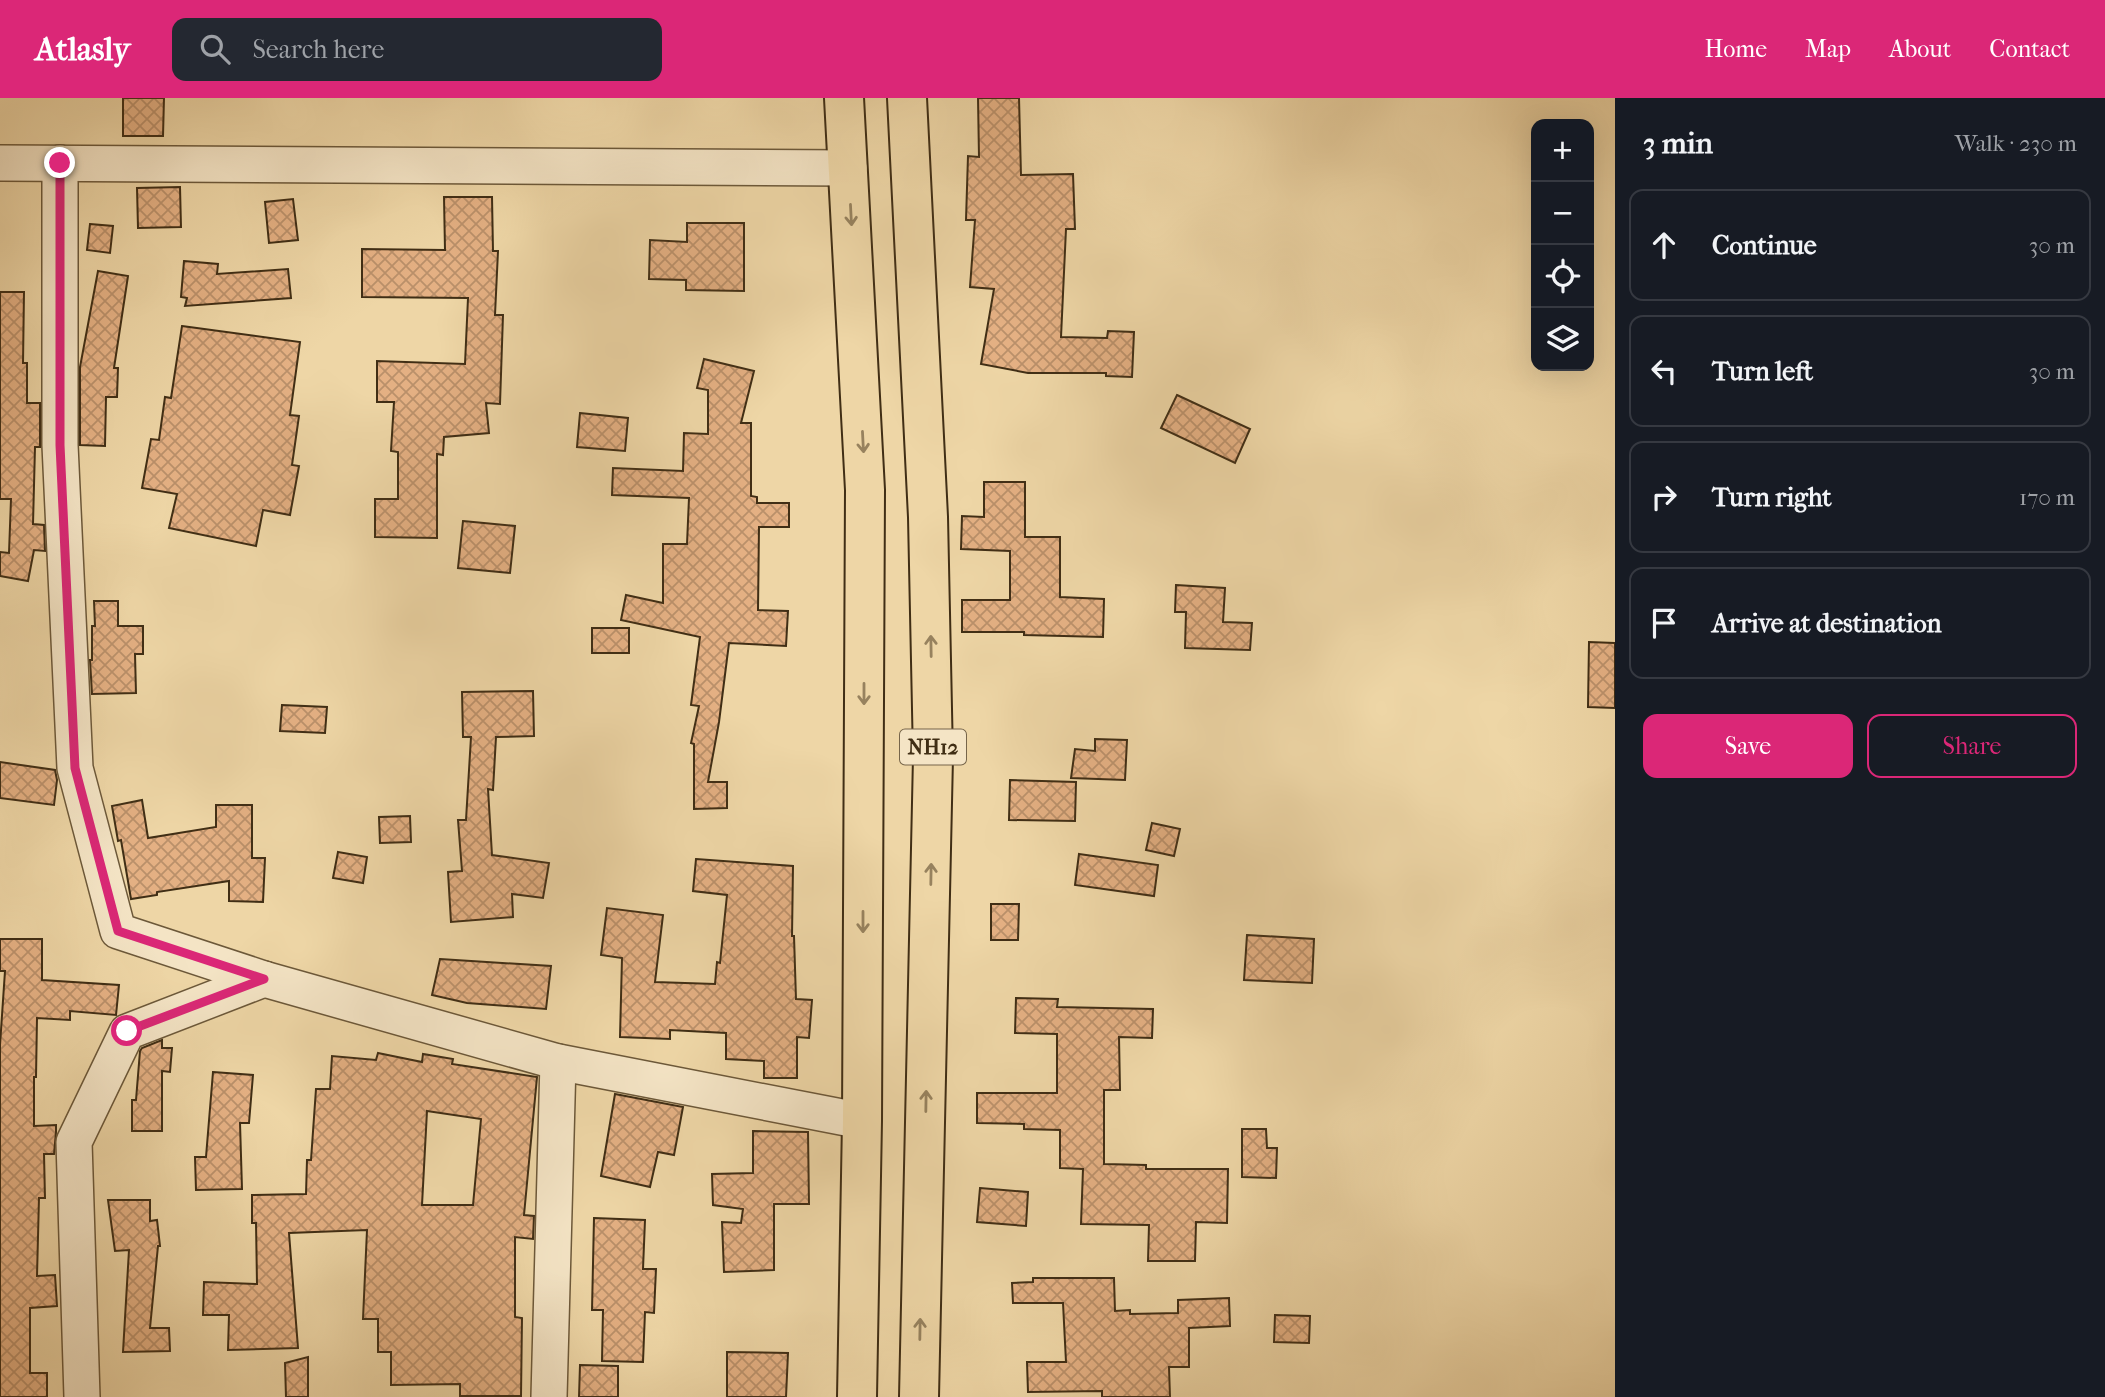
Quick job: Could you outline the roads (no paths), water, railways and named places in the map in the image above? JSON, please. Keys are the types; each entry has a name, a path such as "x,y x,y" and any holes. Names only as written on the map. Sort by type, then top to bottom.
{"highway":[{"path":"844,98 865,490 862,1121 857,1397"},
{"name":"NH12","path":"907,98 927,503 933,757 919,1397"}],"street":[{"path":"0,163 849,168"},
{"path":"60,163 60,445 75,768 118,931 264,979 558,1062 862,1121"},
{"path":"82,1397 74,1142 127,1031 264,979"},
{"path":"549,1397 558,1062"}]}
